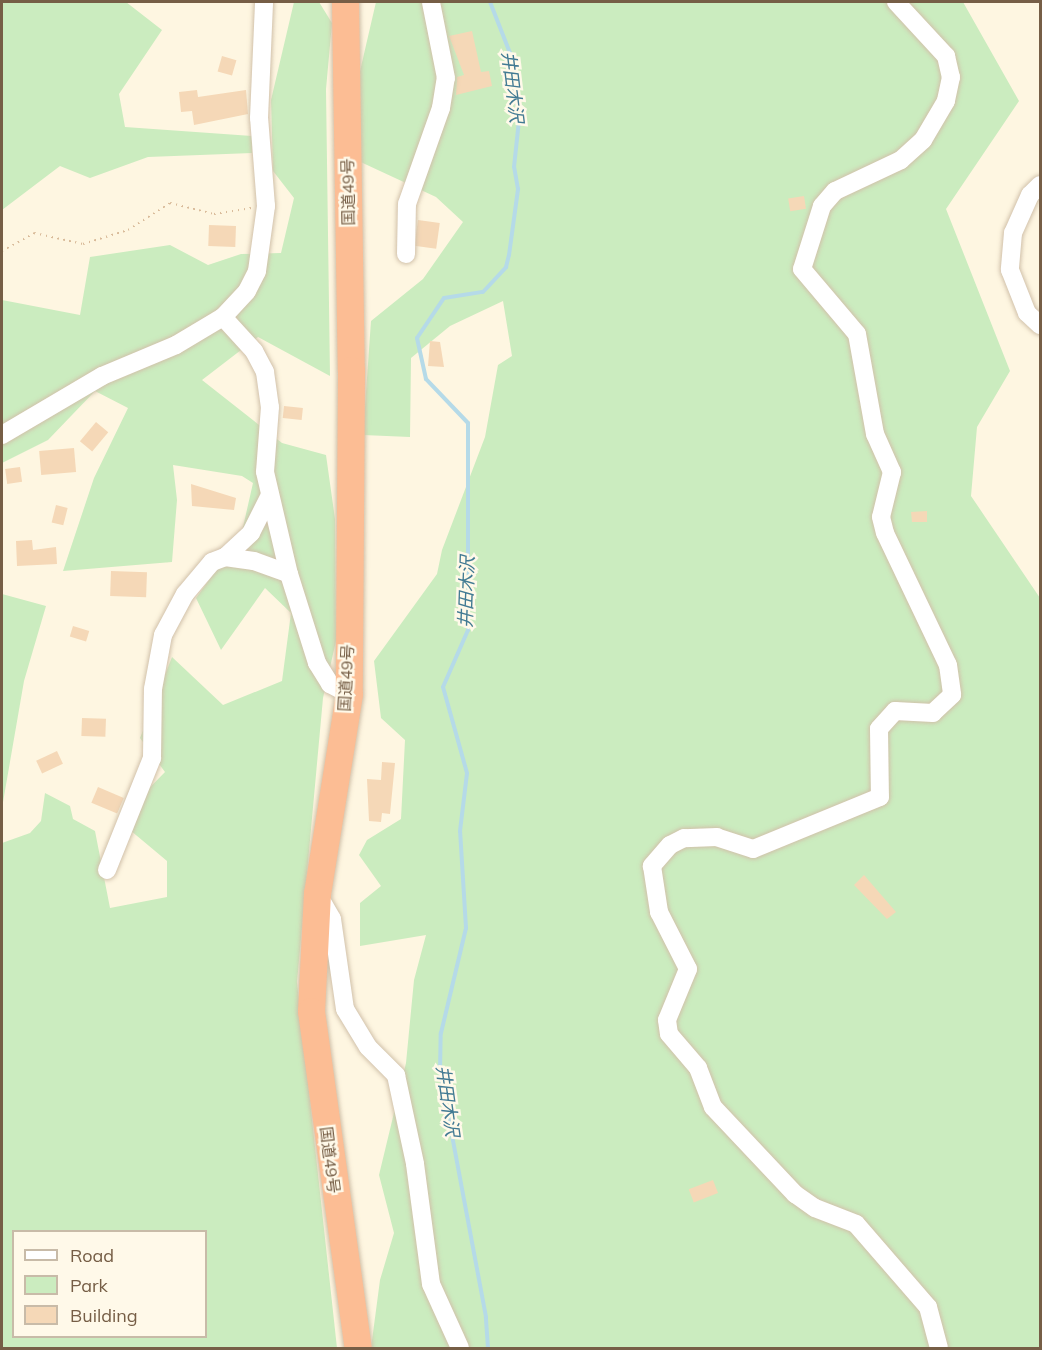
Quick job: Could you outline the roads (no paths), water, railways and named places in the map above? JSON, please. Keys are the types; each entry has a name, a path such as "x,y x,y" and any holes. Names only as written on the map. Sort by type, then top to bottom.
{"highway":[{"name":"国道49号","path":"345,2 351,370 348,694 317,893 311,1011 358,1348"}],"street":[{"path":"406,254 407,204 441,108 447,78 431,2"},
{"path":"896,2 946,56 951,77 946,101 923,140 901,159 835,191 822,206 802,269 857,333 875,434 892,472 881,517 885,533 948,665 952,694 933,713 895,711 885,720 879,729 880,797 753,849 717,837 684,838 670,845 652,866 658,912 688,969 667,1020 669,1035 698,1068 703,1087 721,1116 795,1194 815,1208 856,1224 928,1307 939,1348"},
{"path":"2,435 102,376 177,345 223,317 247,291 257,271 266,206 259,118 260,4"},
{"path":"1041,185 1030,195 1013,233 1010,270 1027,313 1041,325"},
{"path":"223,317 254,351 265,372 270,407 265,472 289,574 317,663 330,684 348,694"},
{"path":"107,870 152,758 153,689 164,634 185,594 212,562 225,557 251,533 270,495"},
{"path":"225,557 254,561 289,574"},
{"path":"317,893 332,919 345,1009 368,1047 396,1075 415,1164 431,1284 460,1348"}],"waterway":[{"name":"井田木沢","path":"488,1348 486,1317 440,1072 441,1033 466,928 460,831 467,773 443,687 468,630 468,423 426,379 417,338 444,298 483,292 506,267 509,255 518,189 514,167 519,120 510,53 490,2"}]}
